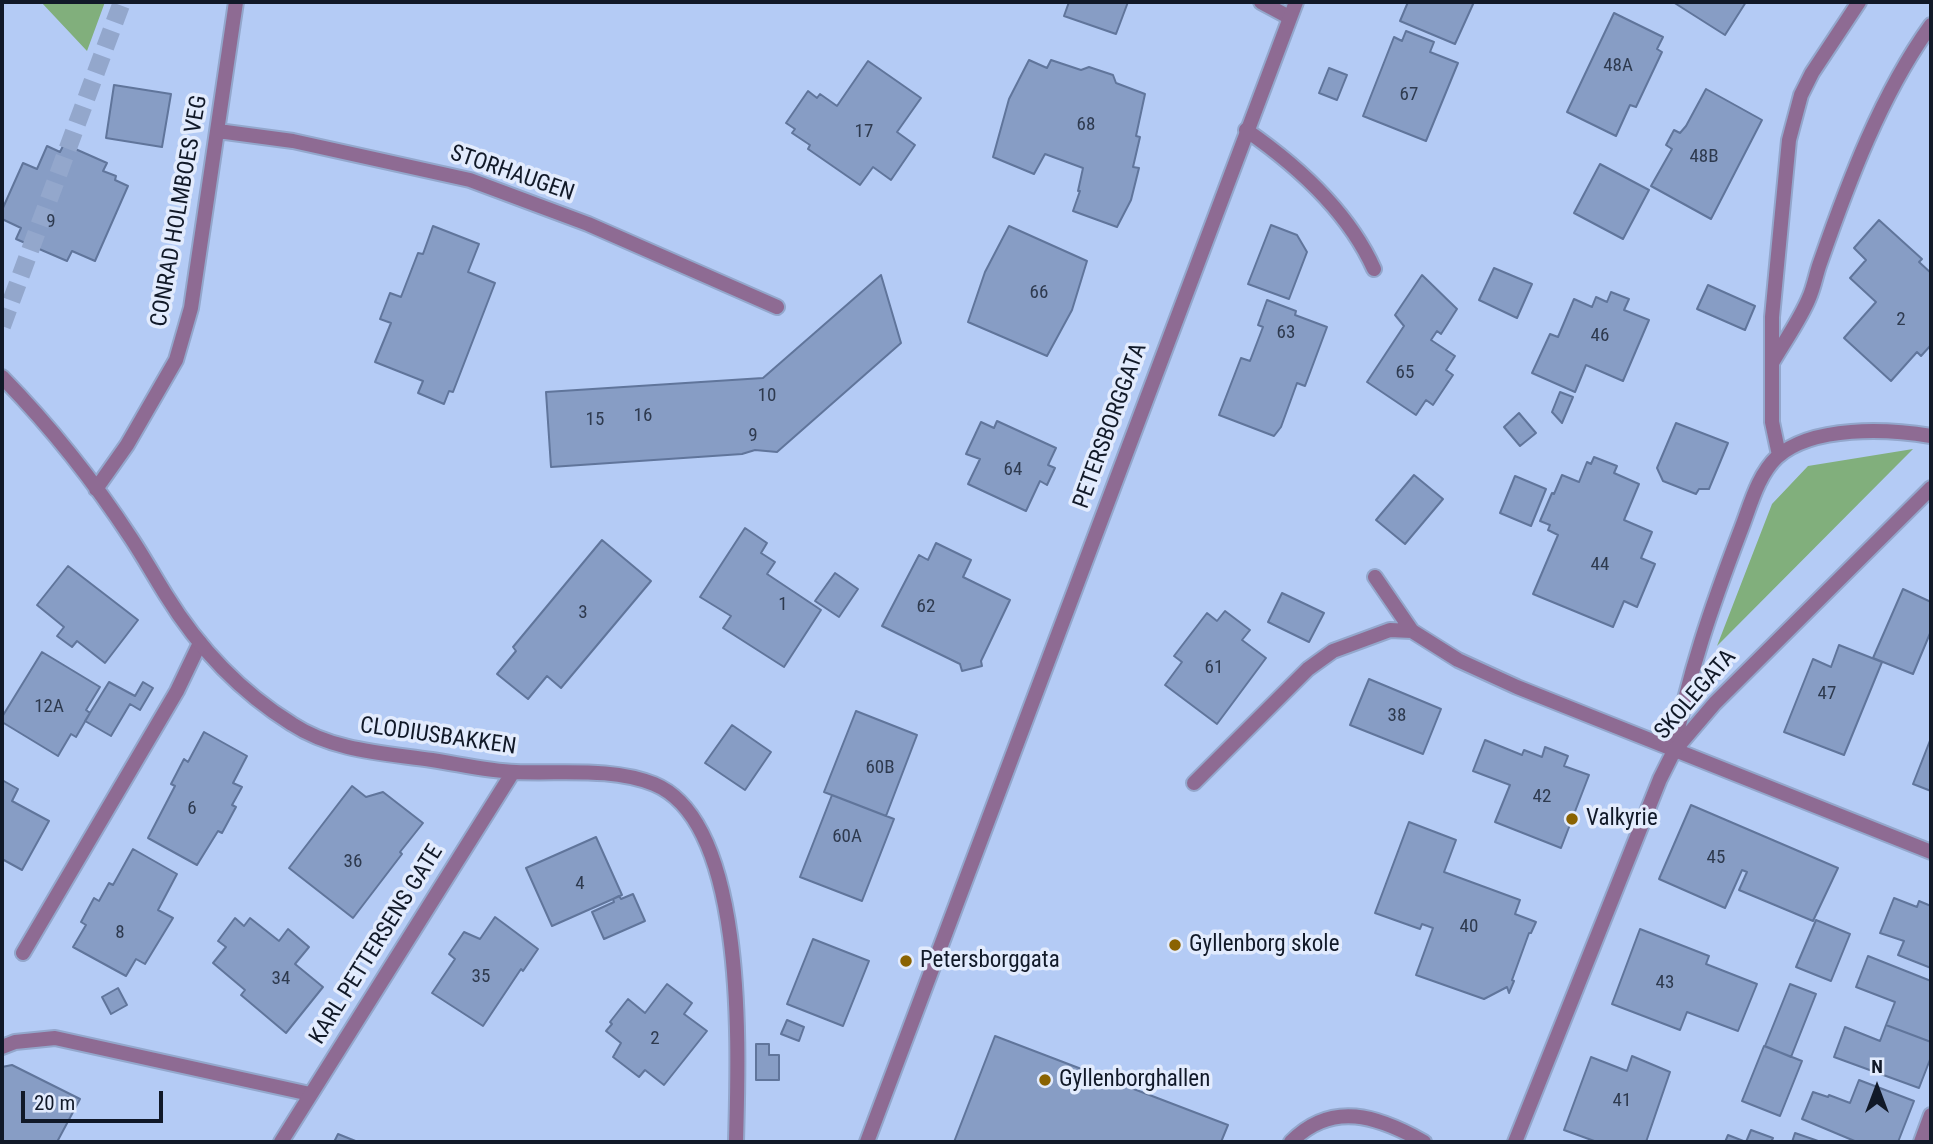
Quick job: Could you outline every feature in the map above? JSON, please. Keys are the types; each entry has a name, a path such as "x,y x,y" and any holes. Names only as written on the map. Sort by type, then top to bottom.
{"street":[{"name":"CONRAD HOLMBOES VEG","path":"96,489 139,425 176,360 191,308 236,2"},
{"path":"1261,2 1289,17"},
{"name":"PETERSBORGGATA","path":"867,1142 1296,2"},
{"path":"1779,455 1772,422 1772,317 1778,235 1793,119 1812,73 1860,2"},
{"path":"1771,365 1809,299 1851,184 1886,101 1931,25"},
{"path":"1246,130 1278,153 1335,206 1364,248 1374,269"},
{"name":"STORHAUGEN","path":"218,131 293,141 470,180 588,224 777,307"},
{"name":"CLODIUSBAKKEN","path":"2,377 48,425 96,489 200,643 239,686 270,710 320,740 358,749 513,772 627,776 656,785 674,796 690,814 716,868 732,946 736,986 736,1142"},
{"path":"1674,751 1683,705 1725,571 1759,482 1768,467 1779,455 1805,442 1833,436 1892,430 1931,436"},
{"name":"SKOLEGATA","path":"1515,1142 1660,779 1674,751 1715,703 1931,488"},
{"path":"1375,577 1412,631 1458,660 1674,751 1931,852"},
{"path":"1194,782 1308,669 1333,651 1390,630 1412,631"},
{"path":"23,953 171,702 200,643"},
{"name":"KARL PETTERSENS GATE","path":"281,1142 513,772"},
{"path":"2,1046 55,1038 310,1094"},
{"path":"1921,1142 1931,1115"},
{"path":"1291,1142 1304,1130 1332,1116 1354,1116 1388,1123 1424,1142"}],"green space":[{"path":"41,2 105,2 87,51"},
{"path":"1913,449 1717,646 1772,504 1808,466"}],"building":[{"path":"1069,2 1128,2 1116,34 1064,16"},
{"path":"1408,2 1474,2 1455,44 1400,21"},
{"path":"1673,2 1746,2 1725,35"},
{"path":"1614,13 1663,37 1657,49 1662,52 1636,107 1630,105 1616,136 1567,112"},
{"path":"1406,31 1434,42 1430,52 1458,63 1426,141 1363,116 1394,37 1402,41"},
{"path":"1029,60 1047,68 1051,60 1081,70 1089,67 1113,75 1116,83 1145,94 1133,167 1139,168 1131,200 1117,227 1073,211 1080,191 1083,168 1045,154 1034,174 993,157 1009,99"},
{"path":"868,61 921,98 897,132 915,145 891,180 873,167 860,185 808,149 810,145 792,133 795,129 786,123 808,91 817,98 820,94 837,106"},
{"path":"1329,68 1347,75 1337,100 1319,93"},
{"path":"114,85 171,94 162,147 106,138"},
{"path":"1706,89 1762,120 1711,219 1651,186 1672,149 1666,145 1674,130 1680,133 1686,126"},
{"path":"64,144 107,163 103,171 116,176 115,180 128,186 95,261 72,251 67,261 16,239 21,228 2,219 2,210 23,163 37,169 47,146 60,152"},
{"path":"1600,164 1649,190 1623,239 1574,213"},
{"path":"1879,220 1922,259 1919,262 1931,273 1931,345 1921,356 1917,352 1891,381 1844,338 1876,302 1850,278 1866,260 1854,248"},
{"path":"1271,225 1297,235 1307,252 1289,299 1248,284"},
{"path":"433,226 479,244 468,272 495,283 453,392 449,391 444,404 418,393 423,381 375,362 391,323 380,319 390,293 401,297 418,253 423,254"},
{"path":"1009,226 1087,261 1072,310 1047,356 968,322 985,272"},
{"path":"1494,268 1532,284 1517,318 1479,300"},
{"path":"881,275 901,343 777,452 755,450 742,454 551,467 546,392 763,378"},
{"path":"1422,275 1457,309 1441,334 1437,331 1431,340 1455,356 1446,370 1453,375 1433,405 1426,400 1416,415 1367,382 1404,326 1395,315"},
{"path":"1708,285 1755,306 1745,330 1697,309"},
{"path":"1611,292 1629,299 1624,310 1649,320 1623,381 1586,365 1575,392 1532,373 1550,334 1558,337 1574,299 1592,307 1596,297 1607,302"},
{"path":"1267,300 1296,311 1295,315 1327,327 1305,386 1297,383 1281,427 1274,436 1219,415 1241,358 1250,361 1263,327 1258,325"},
{"path":"1560,392 1573,397 1562,423 1552,412"},
{"path":"1519,413 1536,433 1520,446 1504,427"},
{"path":"997,421 1056,448 1048,465 1055,468 1047,485 1040,481 1026,511 968,484 980,459 966,454 981,422 994,428"},
{"path":"1676,423 1728,443 1709,489 1699,489 1696,494 1663,481 1657,468"},
{"path":"1594,457 1617,466 1614,473 1639,484 1624,520 1652,532 1641,558 1655,564 1637,607 1624,601 1613,627 1533,594 1558,535 1548,530 1550,525 1540,521 1552,493 1554,494 1562,475 1579,482 1587,462 1591,464"},
{"path":"1414,475 1443,499 1405,544 1376,520"},
{"path":"1515,476 1546,489 1531,526 1500,513"},
{"path":"745,528 767,543 761,553 775,562 767,574 821,610 784,667 723,628 731,616 700,597"},
{"path":"602,540 651,581 561,688 547,676 528,699 497,674 516,651 513,647"},
{"path":"936,543 971,560 963,577 1010,600 981,661 982,666 962,671 960,664 882,626 919,555 928,560"},
{"path":"68,566 138,620 105,663 77,641 72,647 57,636 64,627 37,605"},
{"path":"835,573 858,589 839,617 815,601"},
{"path":"1903,589 1931,602 1931,631 1913,674 1873,658"},
{"path":"1282,593 1324,613 1309,642 1268,622"},
{"path":"1225,611 1250,630 1242,640 1266,658 1217,724 1165,685 1182,662 1174,656 1207,613 1217,621"},
{"path":"1839,645 1882,662 1844,755 1784,732 1813,659 1831,667"},
{"path":"42,652 100,687 86,710 90,713 76,737 71,734 58,756 2,722 2,717"},
{"path":"1369,679 1441,709 1423,754 1350,725"},
{"path":"109,682 135,696 143,682 153,688 140,710 130,704 111,736 85,721"},
{"path":"856,711 917,735 886,816 824,792"},
{"path":"732,725 771,752 745,790 705,763"},
{"path":"204,732 247,756 233,783 242,787 232,805 236,807 222,833 218,831 197,865 148,838 175,786 171,784 184,759 188,762"},
{"path":"1931,738 1931,791 1913,784"},
{"path":"1485,740 1522,755 1524,750 1542,757 1545,747 1568,756 1564,766 1589,775 1561,848 1495,822 1510,785 1473,771"},
{"path":"2,780 18,789 12,801 49,821 22,870 2,859"},
{"path":"352,786 366,797 383,792 423,823 353,918 289,868"},
{"path":"832,795 894,819 862,901 800,877"},
{"path":"1691,805 1838,868 1813,921 1739,890 1747,872 1742,870 1725,908 1659,879"},
{"path":"1409,822 1456,840 1444,872 1520,900 1515,914 1536,922 1529,933 1509,993 1507,987 1484,999 1416,975 1433,928 1422,924 1420,929 1375,913"},
{"path":"596,837 622,895 552,926 526,868"},
{"path":"133,849 177,874 158,910 173,918 145,964 136,959 126,976 73,947 86,925 81,922 94,898 99,901 109,883 113,885"},
{"path":"633,894 645,921 604,939 592,912 614,902 613,899 619,896 621,899"},
{"path":"1894,898 1917,907 1919,901 1931,906 1931,968 1898,955 1904,941 1880,933"},
{"path":"495,917 538,949 523,971 521,969 483,1026 432,993 455,959 449,954 464,932 480,939"},
{"path":"235,918 244,926 250,918 279,941 288,929 309,947 295,964 323,987 286,1033 241,995 245,990 213,963 226,947 218,941"},
{"path":"1816,920 1850,934 1831,981 1796,967"},
{"path":"1640,929 1709,956 1706,964 1757,984 1738,1031 1687,1012 1680,1030 1612,1004"},
{"path":"813,939 869,961 843,1026 787,1004"},
{"path":"1868,956 1931,981 1931,1042 1886,1025 1895,1002 1856,987"},
{"path":"667,984 692,1003 684,1014 707,1031 664,1085 645,1070 639,1077 613,1057 621,1043 606,1031 628,999 645,1013"},
{"path":"1790,984 1816,994 1791,1057 1765,1046"},
{"path":"118,988 127,1005 111,1014 102,997"},
{"path":"787,1020 804,1027 799,1041 781,1034"},
{"path":"1886,1025 1931,1042 1931,1057 1919,1088 1834,1057 1845,1027 1880,1041"},
{"name":"Gyllenborghallen","path":"995,1036 1228,1125 1221,1142 954,1142"},
{"path":"756,1044 769,1044 769,1055 779,1055 779,1080 756,1080"},
{"path":"1764,1046 1802,1061 1780,1116 1742,1101"},
{"path":"1632,1056 1670,1072 1646,1142 1597,1142 1564,1130 1591,1057 1627,1071"},
{"path":"12,1065 80,1099 57,1142 2,1142 2,1067"},
{"path":"1859,1080 1914,1101 1898,1142 1857,1142 1802,1119 1813,1092 1850,1103"},
{"path":"1751,1130 1773,1138 1771,1142 1746,1142"},
{"path":"1795,1133 1821,1142 1792,1142"},
{"path":"338,1134 358,1142 334,1142"},
{"path":"1728,1135 1746,1142 1725,1142"}],"tunnel":[{"path":"2,326 122,2"}],"place":[{"name":"Valkyrie","path":"1572,819"},
{"name":"Gyllenborg skole","path":"1175,945"},
{"name":"Petersborggata","path":"906,961"},
{"name":"Gyllenborghallen","path":"1045,1080"}]}
